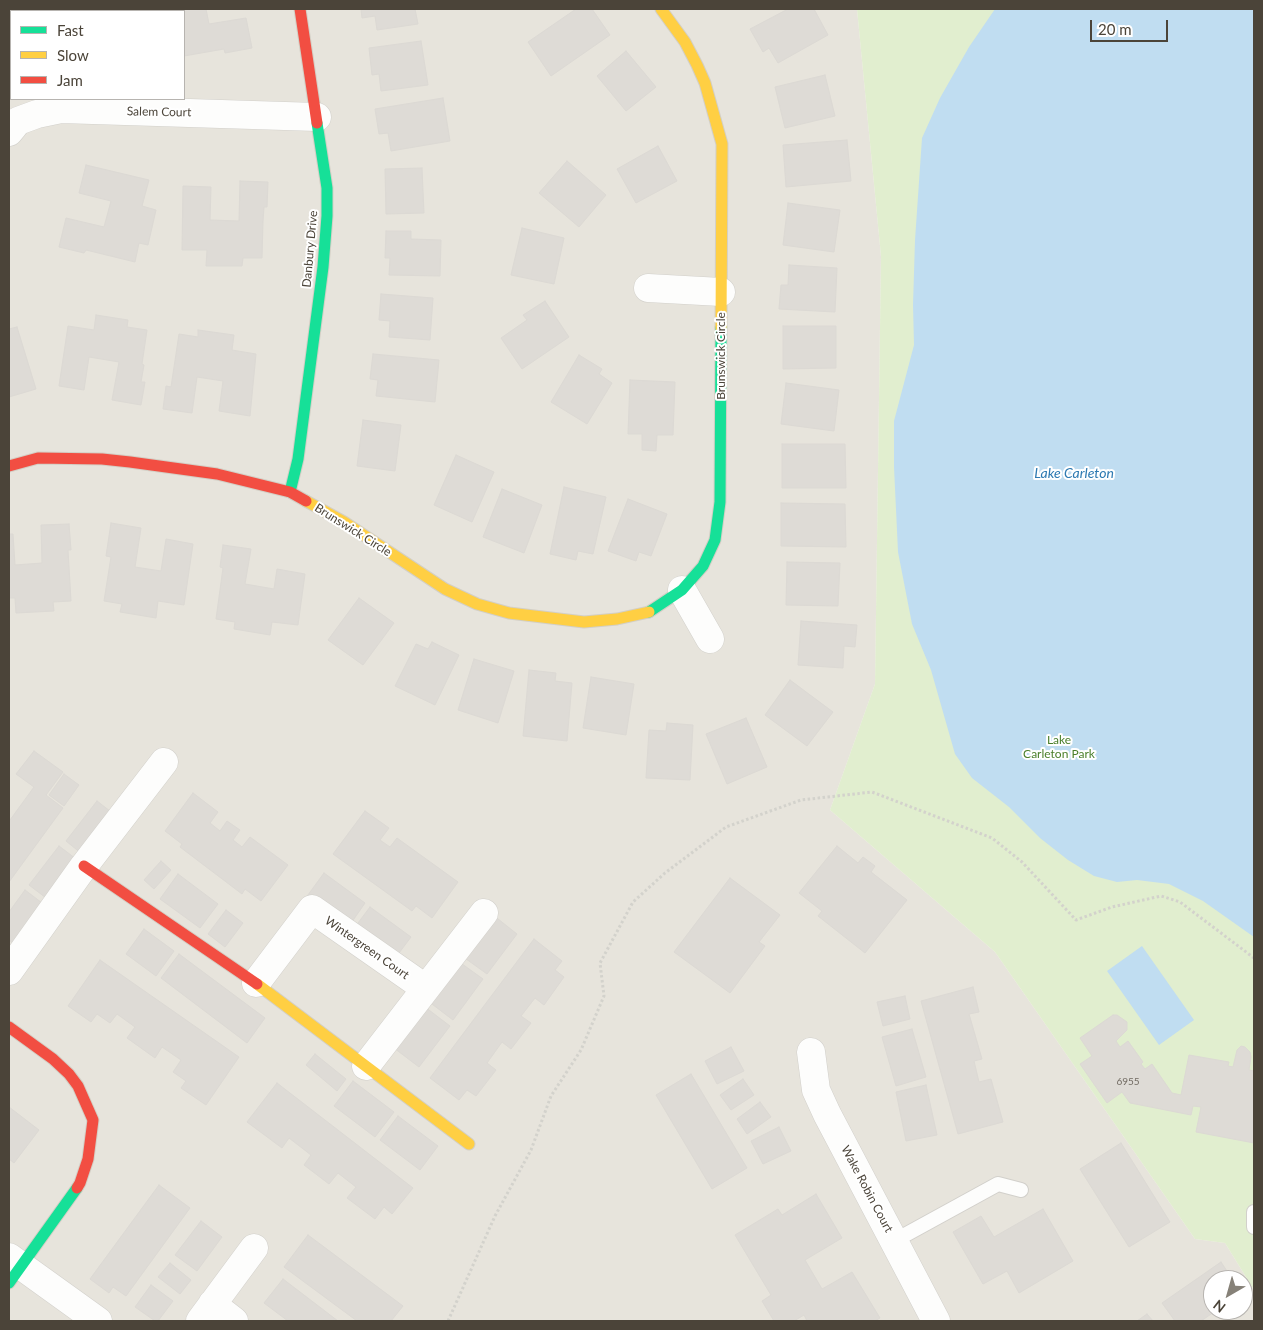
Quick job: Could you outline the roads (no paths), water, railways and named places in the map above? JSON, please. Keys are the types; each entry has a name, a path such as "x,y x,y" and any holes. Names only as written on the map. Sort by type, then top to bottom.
{"street":[{"name":"Danbury Drive","path":"290,492 298,459 302,430 323,267 327,216 327,188 300,9"},
{"name":"Brunswick Circle","path":"9,466 38,458 124,461 218,474 290,492 344,522 445,589 478,604 509,613 584,622 617,619 650,612 682,590 703,566 715,540 720,502 722,144 705,83 697,65 685,42 661,9"},
{"name":"Salem Court","path":"9,132 18,120 61,109 317,116"},
{"path":"648,288 722,292"},
{"path":"682,590 710,639"},
{"path":"9,971 84,866 164,762"},
{"path":"84,866 256,983 469,1144"},
{"name":"Wintergreen Court","path":"256,983 312,909 425,988"},
{"path":"366,1066 484,913"},
{"path":"9,1027 69,1074 78,1086 93,1120 88,1159 80,1183 13,1268 98,1321"},
{"name":"Wake Robin Court","path":"812,1052 816,1090 827,1114 936,1321"},
{"path":"234,1321 206,1313 254,1248"}],"lane":[{"path":"894,1241 998,1184 1021,1190"},
{"path":"1254,1212 1254,1227"}],"water":[{"name":"Lake Carleton","path":"995,9 1254,9 1254,937 1203,901 1169,884 1137,880 1117,882 1094,876 1068,860 1040,838 1009,807 972,778 955,754 931,670 912,624 898,552 894,421 914,345 915,240 922,138 940,98 969,47"},
{"path":"1142,946 1194,1020 1159,1045 1107,971"}],"park label":[{"name":"Lake Carleton Park","path":"1059,747"}]}
